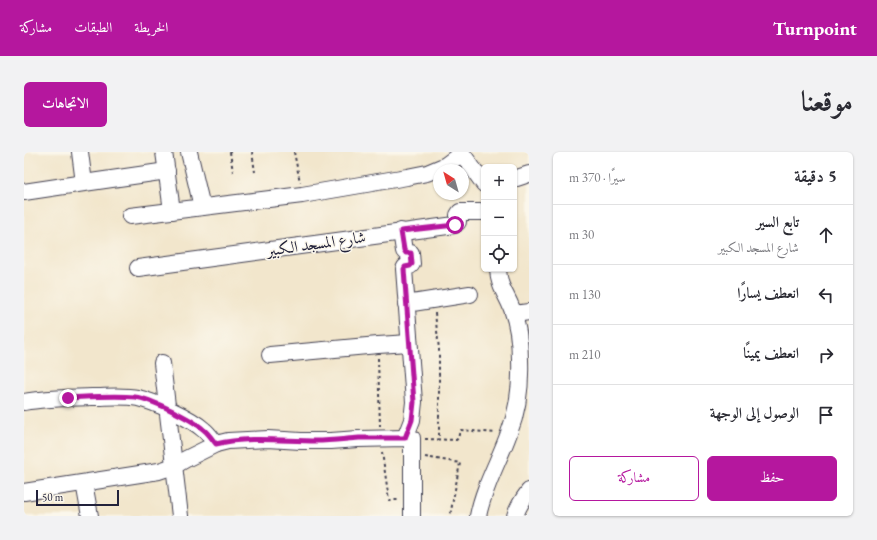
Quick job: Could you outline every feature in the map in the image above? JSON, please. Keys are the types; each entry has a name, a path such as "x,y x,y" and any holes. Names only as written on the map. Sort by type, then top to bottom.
{"street":[{"path":"80,152 84,183"},
{"path":"164,152 172,211"},
{"path":"189,152 202,207"},
{"path":"130,216 302,195 427,172 446,164 462,152 481,180"},
{"path":"24,192 167,171"},
{"path":"517,178 529,174"},
{"name":"شارع المسجد الكبير","path":"138,268 401,231 455,225 458,222 458,215 460,212 481,212"},
{"path":"401,231 404,250 406,253 411,253 412,264 404,269 414,402 408,438 412,455 412,508"},
{"path":"478,516 485,490 524,395 520,367 521,313 500,284 498,272"},
{"path":"406,304 470,294"},
{"path":"270,356 409,343"},
{"path":"162,363 180,516"},
{"path":"24,402 60,398 118,396 136,398 149,401 196,423 216,444"},
{"path":"24,492 159,471 174,466 216,444 228,441 331,441 408,438"},
{"path":"84,482 90,516"},
{"path":"515,516 517,509 529,491"}],"path":[{"path":"230,152 233,172"},
{"path":"252,152 255,172"},
{"path":"294,152 302,195"},
{"path":"433,300 440,349 439,440"},
{"path":"378,345 380,438 389,500 412,508"},
{"path":"408,438 457,440 460,431 462,430 509,434"},
{"path":"412,455 460,463 450,516"}],"route":[{"path":"68,398 118,396 149,401 196,423 216,444 228,441 268,439 331,441 358,438 405,438 412,420 414,402 404,269 412,264 411,253 404,252 401,231 455,225"}]}
